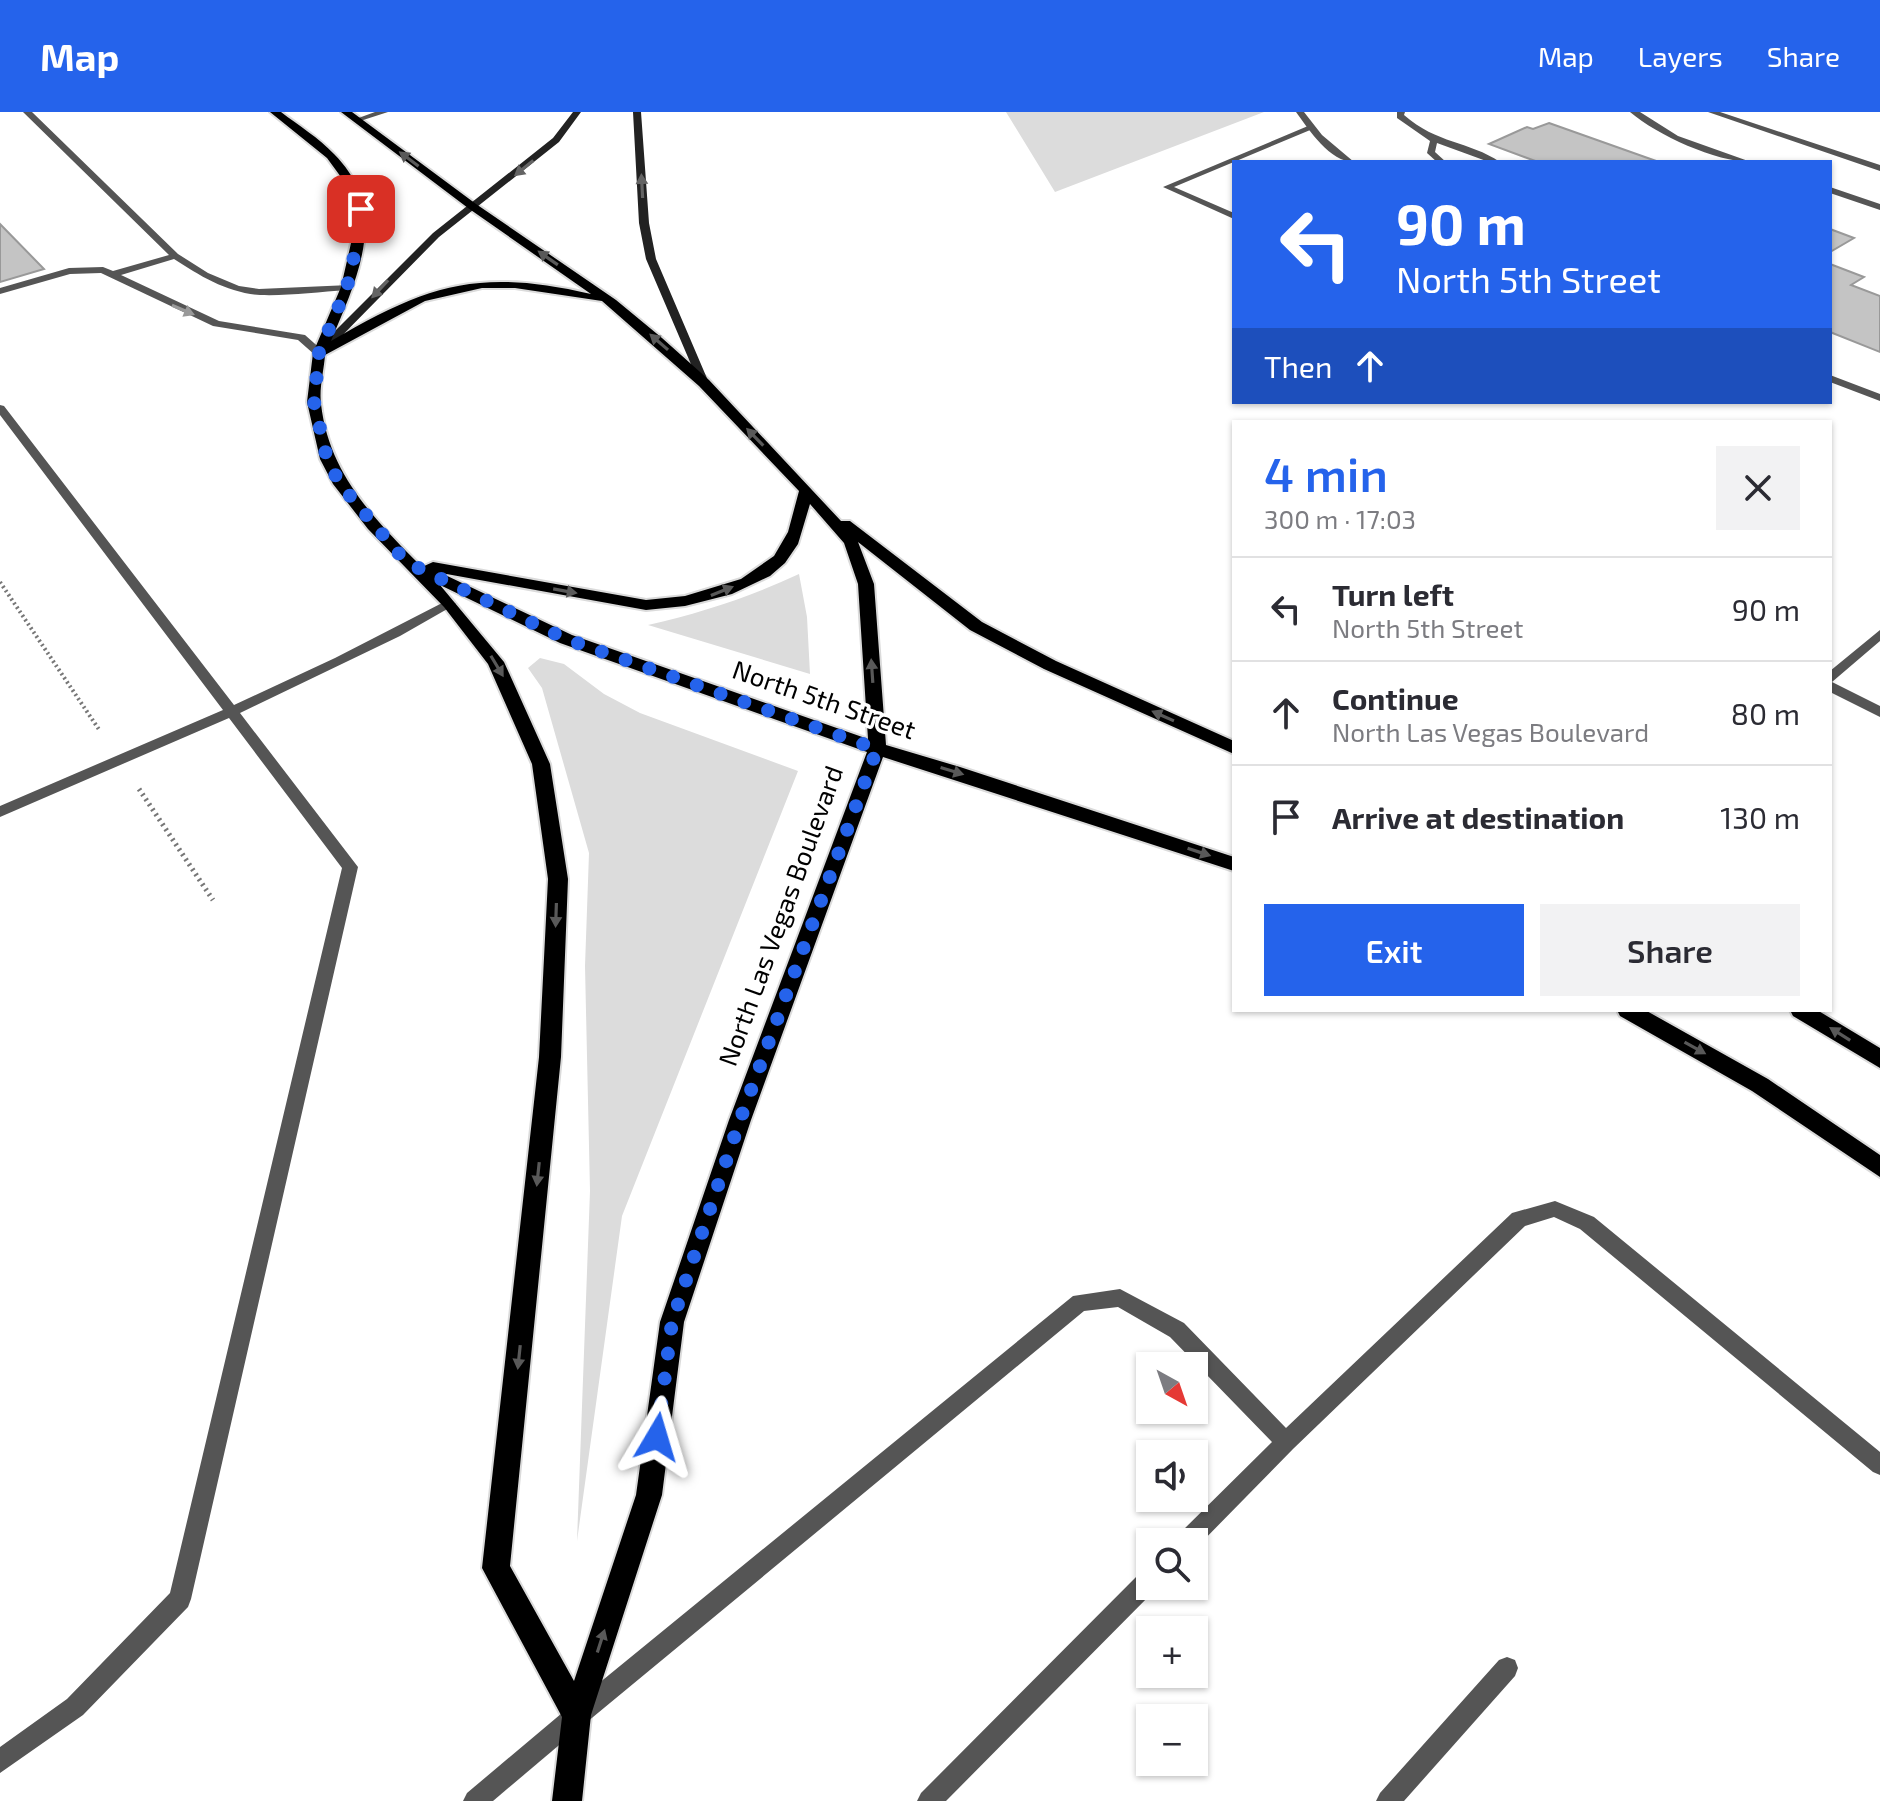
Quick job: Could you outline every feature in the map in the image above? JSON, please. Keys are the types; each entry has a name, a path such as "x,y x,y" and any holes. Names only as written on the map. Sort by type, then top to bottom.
{"main road":[{"path":"275,112 331,156 354,188 361,217 347,287 319,353 314,402 327,459 340,484 406,562 450,604 496,662 541,764 558,879 550,1057 496,1568 577,1715"},
{"name":"North Las Vegas Boulevard","path":"346,112 472,206 612,303 704,383 851,542 866,584 877,749 740,1120 672,1322 649,1495 577,1715 567,1801"},
{"path":"319,353 390,278 472,206 556,140 577,112"},
{"path":"637,112 644,223 651,259 704,383"},
{"path":"319,353 414,300 462,285 532,284 612,303"},
{"path":"406,562 646,605 682,604 717,594 764,572 790,545 806,490 865,541 976,626 1050,665 1232,747"},
{"name":"North 5th Street","path":"406,562 566,639 877,749 954,771 1232,863"},
{"path":"1631,1012 1760,1085 1880,1167"},
{"path":"1803,1012 1880,1059"}],"street":[{"path":"27,112 175,256 205,275 237,288 259,292 347,287"},
{"path":"357,120 384,112"},
{"path":"1300,112 1311,128 1348,160"},
{"path":"1401,112 1400,116 1416,132 1433,142 1490,160"},
{"path":"1634,112 1675,138 1741,160"},
{"path":"1712,112 1880,168"},
{"path":"1233,160 1311,128"},
{"path":"1433,142 1431,153 1440,160"},
{"path":"1232,160 1167,187 1232,215"},
{"path":"1832,191 1880,207"},
{"path":"114,274 175,256"},
{"path":"0,291 69,271 103,270 217,324 301,337 319,353"},
{"path":"1832,379 1880,398"},
{"path":"0,408 8,433 230,710 350,867 180,1599 75,1707 0,1761"},
{"path":"0,812 230,710 450,604"},
{"path":"1832,676 1880,634"},
{"path":"1832,687 1880,712"},
{"path":"1201,1528 1518,1220 1555,1209 1587,1223 1880,1465"},
{"path":"475,1801 1080,1302 1120,1298 1177,1330 1286,1442"},
{"path":"929,1801 1136,1593"},
{"path":"1388,1801 1507,1668"}],"shaded area":[{"path":"1006,112 1264,112 1055,192"},
{"path":"799,574 807,617 810,674 648,625 725,604"},
{"path":"540,658 564,664 604,694 640,713 798,771 622,1216 577,1541 590,1191 585,966 589,853 542,688 528,668"}],"building":[{"path":"1549,123 1653,160 1533,160 1489,144 1527,127 1533,129"},
{"path":"0,224 44,269 0,282"},
{"path":"1832,230 1854,238 1832,251"},
{"path":"1832,265 1864,277 1851,285 1880,296 1880,352 1832,333"}],"route":[{"path":"361,209 360,230 347,287 319,353 314,402 327,459 340,484 406,562 566,639 877,749 740,1120 672,1322 657,1437"}]}
